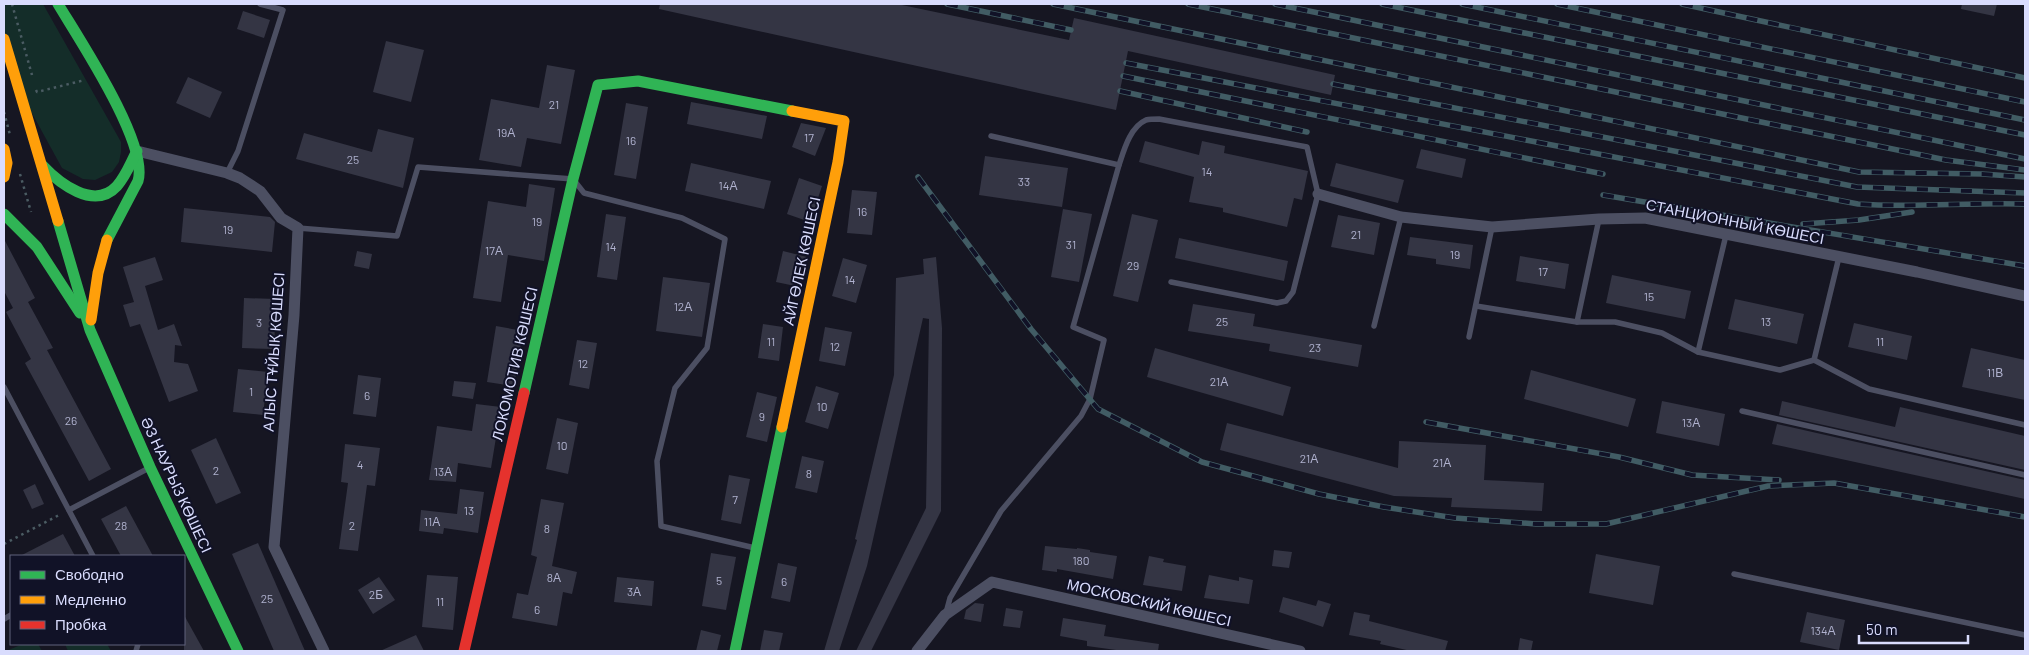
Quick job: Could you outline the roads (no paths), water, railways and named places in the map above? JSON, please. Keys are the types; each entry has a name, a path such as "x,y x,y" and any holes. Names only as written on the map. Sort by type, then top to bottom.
{"street":[{"path":"58,4 126,124 137,151 140,172 135,188 113,226 100,264 94,291 90,330"},
{"path":"4,39 90,330"},
{"name":"АЙГӨЛЕК КӨШЕСІ","path":"598,85 638,81 844,121 838,162 735,651"},
{"name":"ЛОКОМОТИВ КӨШЕСІ","path":"464,651 573,179 598,85"},
{"path":"4,150 7,163 4,177"},
{"path":"137,151 227,173 240,178 260,191 281,218 298,228"},
{"path":"41,164 57,181 80,194 93,196 105,193 117,186 137,151"},
{"name":"СТАНЦИОННЫЙ КӨШЕСІ","path":"1318,194 1401,218 1492,227 1598,219 1645,218 1726,236 1917,272 2025,296"},
{"path":"4,214 20,226 33,240 90,330"},
{"name":"АЛЫС ТҰЙЫҚ КӨШЕСІ","path":"298,228 294,315 274,547 324,651"},
{"name":"ӘЗ НАУРЫЗ КӨШЕСІ","path":"90,330 150,467 238,651"},
{"name":"МОСКОВСКИЙ КӨШЕСІ","path":"945,615 992,582 1300,651"},
{"path":"917,651 945,615"}],"lane":[{"path":"227,173 238,151 283,10 260,4"},
{"path":"945,615 950,598 1001,511 1081,416 1090,399 1104,340 1073,326 1119,165 1127,142 1135,130 1146,120 1159,119 1307,147 1318,194 1292,292 1286,301 1277,304 1171,282"},
{"path":"991,136 1119,165"},
{"path":"298,228 397,236 418,167 573,179 584,192 682,218 725,238 707,348 675,388 657,461 661,526 756,549"},
{"path":"1374,326 1401,218"},
{"path":"1577,322 1598,219"},
{"path":"1469,337 1492,227"},
{"path":"1698,352 1726,236"},
{"path":"1814,360 1839,257"},
{"path":"1476,306 1577,322 1615,322 1662,333 1698,352 1780,370 1814,360 1869,389 2025,426"},
{"path":"4,387 92,555"},
{"path":"1742,411 2025,475"},
{"path":"69,510 150,467"},
{"path":"1734,574 2025,635"}],"railway":[{"path":"947,4 1071,30"},
{"path":"1053,4 1859,172 1982,174 2025,177"},
{"path":"1188,4 1946,160 2025,170"},
{"path":"1275,4 2025,159"},
{"path":"1382,4 2025,135"},
{"path":"1462,4 2025,120"},
{"path":"1557,4 2025,102"},
{"path":"1682,4 2025,78"},
{"path":"1126,63 1858,204 2025,204"},
{"path":"1123,76 1603,174"},
{"path":"1333,84 1857,187 2025,193"},
{"path":"1120,91 1307,132"},
{"path":"918,177 1031,329 1098,409 1202,462 1319,494 1384,507 1455,518 1536,524 1606,524 1768,486 1834,483 2025,517"},
{"path":"1603,195 2025,266"},
{"path":"1803,224 1859,220 1912,212"},
{"path":"1426,422 1619,457 1692,475 1779,480"}]}
